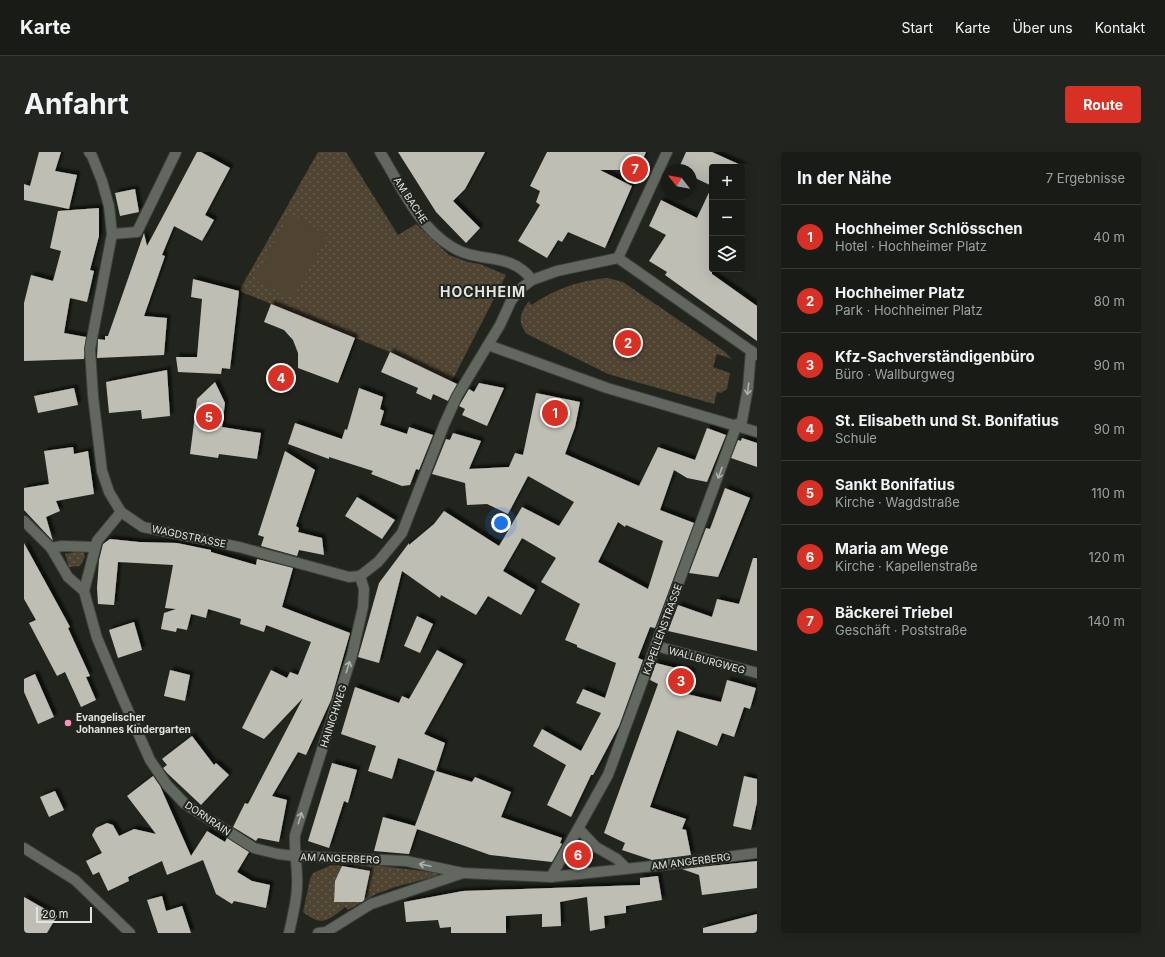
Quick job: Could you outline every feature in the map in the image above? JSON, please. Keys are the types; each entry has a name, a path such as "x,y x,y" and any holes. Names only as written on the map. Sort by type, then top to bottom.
{"street":[{"name":"WAGDSTRASSE","path":"89,152 102,181 109,206 112,234 90,349 93,396 102,471 109,492 121,512 143,526 239,547 348,577 360,576"},
{"path":"112,234 137,232 176,152"},
{"name":"AM BACHE","path":"380,152 422,220 446,243 465,253 515,264 526,272 532,280"},
{"path":"618,258 667,152"},
{"path":"360,576 378,562 402,532 457,396 488,345 511,301 520,289 532,280 557,271 618,258 754,353"},
{"path":"488,345 607,388 739,425 757,432"},
{"name":"KAPELLENSTRASSE","path":"552,877 569,843 579,829 608,775 739,425 748,388 754,353"},
{"path":"24,521 51,548 68,577 84,591 90,572 94,547 104,532 121,512"},
{"path":"51,548 62,546 94,547"},
{"name":"HAINICHWEG","path":"294,856 295,835 352,655 363,607 364,589 360,576"},
{"name":"DORNRAIN","path":"84,591 97,638 108,665 150,760 167,785 185,804 254,848 294,856"},
{"name":"WALLBURGWEG","path":"656,646 757,673"},
{"path":"579,829 596,847 617,859 626,868"},
{"path":"24,848 75,880 130,933"},
{"name":"AM ANGERBERG","path":"289,933 298,888 297,869 294,856 406,861 463,873 552,877 681,863 757,852"},
{"name":"AM ANGERBERG","path":"318,933 326,932 371,904 463,873"}],"shaded area":[{"path":"318,152 346,152 398,235 416,224 449,255 468,262 480,264 506,275 452,381 390,352 239,291"},
{"path":"290,213 327,236 293,298 254,280"},
{"path":"608,278 623,282 724,351 732,359 717,354 713,367 730,373 727,389 721,393 717,392 714,404 608,374 527,334 524,330 521,318 523,309 529,301 531,305 568,286"},
{"path":"81,551 84,553 85,557 80,566 69,567 65,554"},
{"path":"354,864 439,873 437,876 395,887 376,894 348,910 345,907 329,919 320,921 315,920 303,912 310,879 313,873 332,865 342,866 335,881 334,902 355,901 366,897 370,871 353,868"}],"building":[{"path":"39,152 61,152 55,171 77,175 69,209 24,200 24,184 30,186"},
{"path":"197,152 201,152 230,168 205,215 214,220 202,241 174,226 162,255 165,256 144,316 167,318 164,355 97,358 98,339 105,340 105,336 108,336 144,233 147,246"},
{"path":"398,152 485,152 465,189 453,201 480,228 466,243 436,212"},
{"path":"547,152 646,152 638,170 600,170 632,186 605,248 568,232 562,242 558,240 547,258 518,241 540,205 536,202 540,191 530,186"},
{"path":"686,152 712,152 738,164 709,164 709,185 697,179 697,164 681,164"},
{"path":"135,189 139,212 120,216 115,193"},
{"path":"709,192 709,272 712,272 712,274 757,306 757,341 665,275 667,272 649,261 666,235 649,226 661,200 697,218"},
{"path":"99,208 99,236 90,270 94,271 87,302 70,298 64,333 86,337 84,359 24,361 24,303 31,275 53,281 61,251 50,248 58,211"},
{"path":"193,279 239,291 230,369 222,368 221,374 178,372 176,357 197,357 202,299 191,297"},
{"path":"271,304 355,338 338,383 298,368 298,353 293,340 284,330 264,322"},
{"path":"390,352 457,384 448,401 433,394 431,400 416,393 418,388 381,372"},
{"path":"167,370 170,416 142,419 141,410 109,413 106,382"},
{"path":"215,382 225,403 222,427 261,433 257,459 219,454 218,458 190,454 197,399"},
{"path":"479,383 504,388 487,426 462,415 465,409 459,406 469,389 474,392"},
{"path":"74,388 78,405 38,413 34,396"},
{"path":"359,388 383,397 380,409 384,411 380,425 407,434 409,427 433,435 419,470 416,469 410,485 402,486 371,474 373,471 329,457 329,459 288,444 295,423 342,439 345,429 347,430"},
{"path":"536,393 580,402 575,427 565,454 639,486 658,447 695,460 707,428 726,435 707,482 687,478 674,470 660,510 694,523 655,628 650,627 638,658 643,660 619,726 593,775 591,775 571,817 547,805 566,765 533,746 542,729 581,751 601,713 576,703 583,689 605,698 616,663 577,647 577,645 565,640 580,604 541,582 556,558 522,538 503,571 535,590 521,615 488,596 476,615 441,595 440,598 402,571 379,663 358,657 379,583 409,543 409,545 434,524 444,511 499,546 522,507 559,526 574,502 528,476 508,514 487,504 467,505 465,483 432,474 446,439 450,440 453,433 481,441 469,469 509,467 515,453 523,455","holes":["618,522 625,527 626,525 663,541 648,589 598,562"]},
{"path":"742,438 757,443 757,467 731,458 738,440 741,441"},
{"path":"73,447 74,454 88,451 94,494 56,501 60,511 46,517 53,541 24,510 24,488 49,484 44,451"},
{"path":"285,451 315,470 296,526 299,528 298,532 322,538 324,555 299,550 297,556 261,546 264,537 258,535"},
{"path":"725,488 750,498 718,577 689,573 706,528 710,529"},
{"path":"357,497 395,520 382,539 345,516"},
{"path":"110,539 139,542 177,543 211,550 211,552 256,565 257,559 293,568 282,607 350,633 331,700 306,755 298,752 272,796 287,800 279,842 258,838 256,841 233,827 245,803 248,804 303,698 264,739 242,728 271,670 287,678 290,672 298,675 311,642 266,625 264,632 240,624 241,619 208,609 206,618 191,614 187,630 177,628 176,632 161,629 164,613 176,609 165,608 173,565 118,562 114,605 98,604 97,588 99,560 103,544"},
{"path":"24,543 70,627 68,628 90,676 86,677 96,700 81,707 65,672 57,676 29,623 36,620 24,599"},
{"path":"753,558 757,558 757,651 668,631 678,605 712,617 717,599 739,604"},
{"path":"417,616 433,624 420,653 404,646"},
{"path":"134,622 142,650 118,658 109,630"},
{"path":"437,650 463,664 424,734 445,743 436,771 472,782 475,777 511,792 501,817 562,838 560,843 562,844 552,862 490,855 417,829 409,854 374,851 383,817 415,826 435,771 398,758 392,779 368,771 376,746 341,734 355,687 399,703 402,696 409,699"},
{"path":"656,663 692,672 687,694 721,702 727,680 756,688 750,709 744,707 734,737 722,733 717,746 677,730 650,807 686,819 682,829 686,830 691,855 652,860 622,850 625,843 604,833 658,684 650,680"},
{"path":"170,670 190,675 185,701 164,696"},
{"path":"35,674 54,717 38,724 24,692 24,679"},
{"path":"192,736 214,765 216,763 229,775 201,805 163,768 167,765 162,759"},
{"path":"332,763 357,770 348,803 344,801 329,848 308,841"},
{"path":"153,776 160,786 191,856 207,831 225,842 227,838 249,852 237,872 252,881 270,885 266,908 234,901 232,904 216,894 203,860 167,875 162,861 128,877 129,881 108,891 99,872 93,875 86,861 102,853 92,835 96,828 107,823 113,825 119,836 134,829 156,834 127,796"},
{"path":"744,776 757,779 757,802 751,830 733,826"},
{"path":"55,791 64,810 49,817 40,797"},
{"path":"575,848 585,851 580,865 566,864"},
{"path":"757,861 757,888 702,895 699,875 682,869"},
{"path":"342,866 370,871 364,900 362,902 334,902 335,881"},
{"path":"658,876 662,900 626,906 626,913 604,916 605,928 590,931 587,897 560,902 561,926 542,927 542,914 506,916 506,933 451,933 451,927 440,928 438,920 406,922 404,902 463,891 640,885 640,878"},
{"path":"162,896 166,911 182,906 191,933 158,933 147,900"},
{"path":"24,897 57,916 47,933 24,933"},
{"path":"757,914 757,933 703,933 703,928"}],"place":[{"name":"Bäckerei Triebel","path":"635,169"},
{"name":"Hochheimer Platz","path":"628,343"},
{"name":"St. Elisabeth und St. Bonifatius","path":"281,378"},
{"name":"Hochheimer Schlösschen","path":"555,413"},
{"name":"Sankt Bonifatius","path":"209,417"},
{"name":"Kfz-Sachverständigenbüro","path":"681,681"},
{"name":"Evangelischer Johannes Kindergarten","path":"68,723"},
{"name":"Maria am Wege","path":"578,855"}],"district":[{"name":"HOCHHEIM","path":"483,292"}]}
